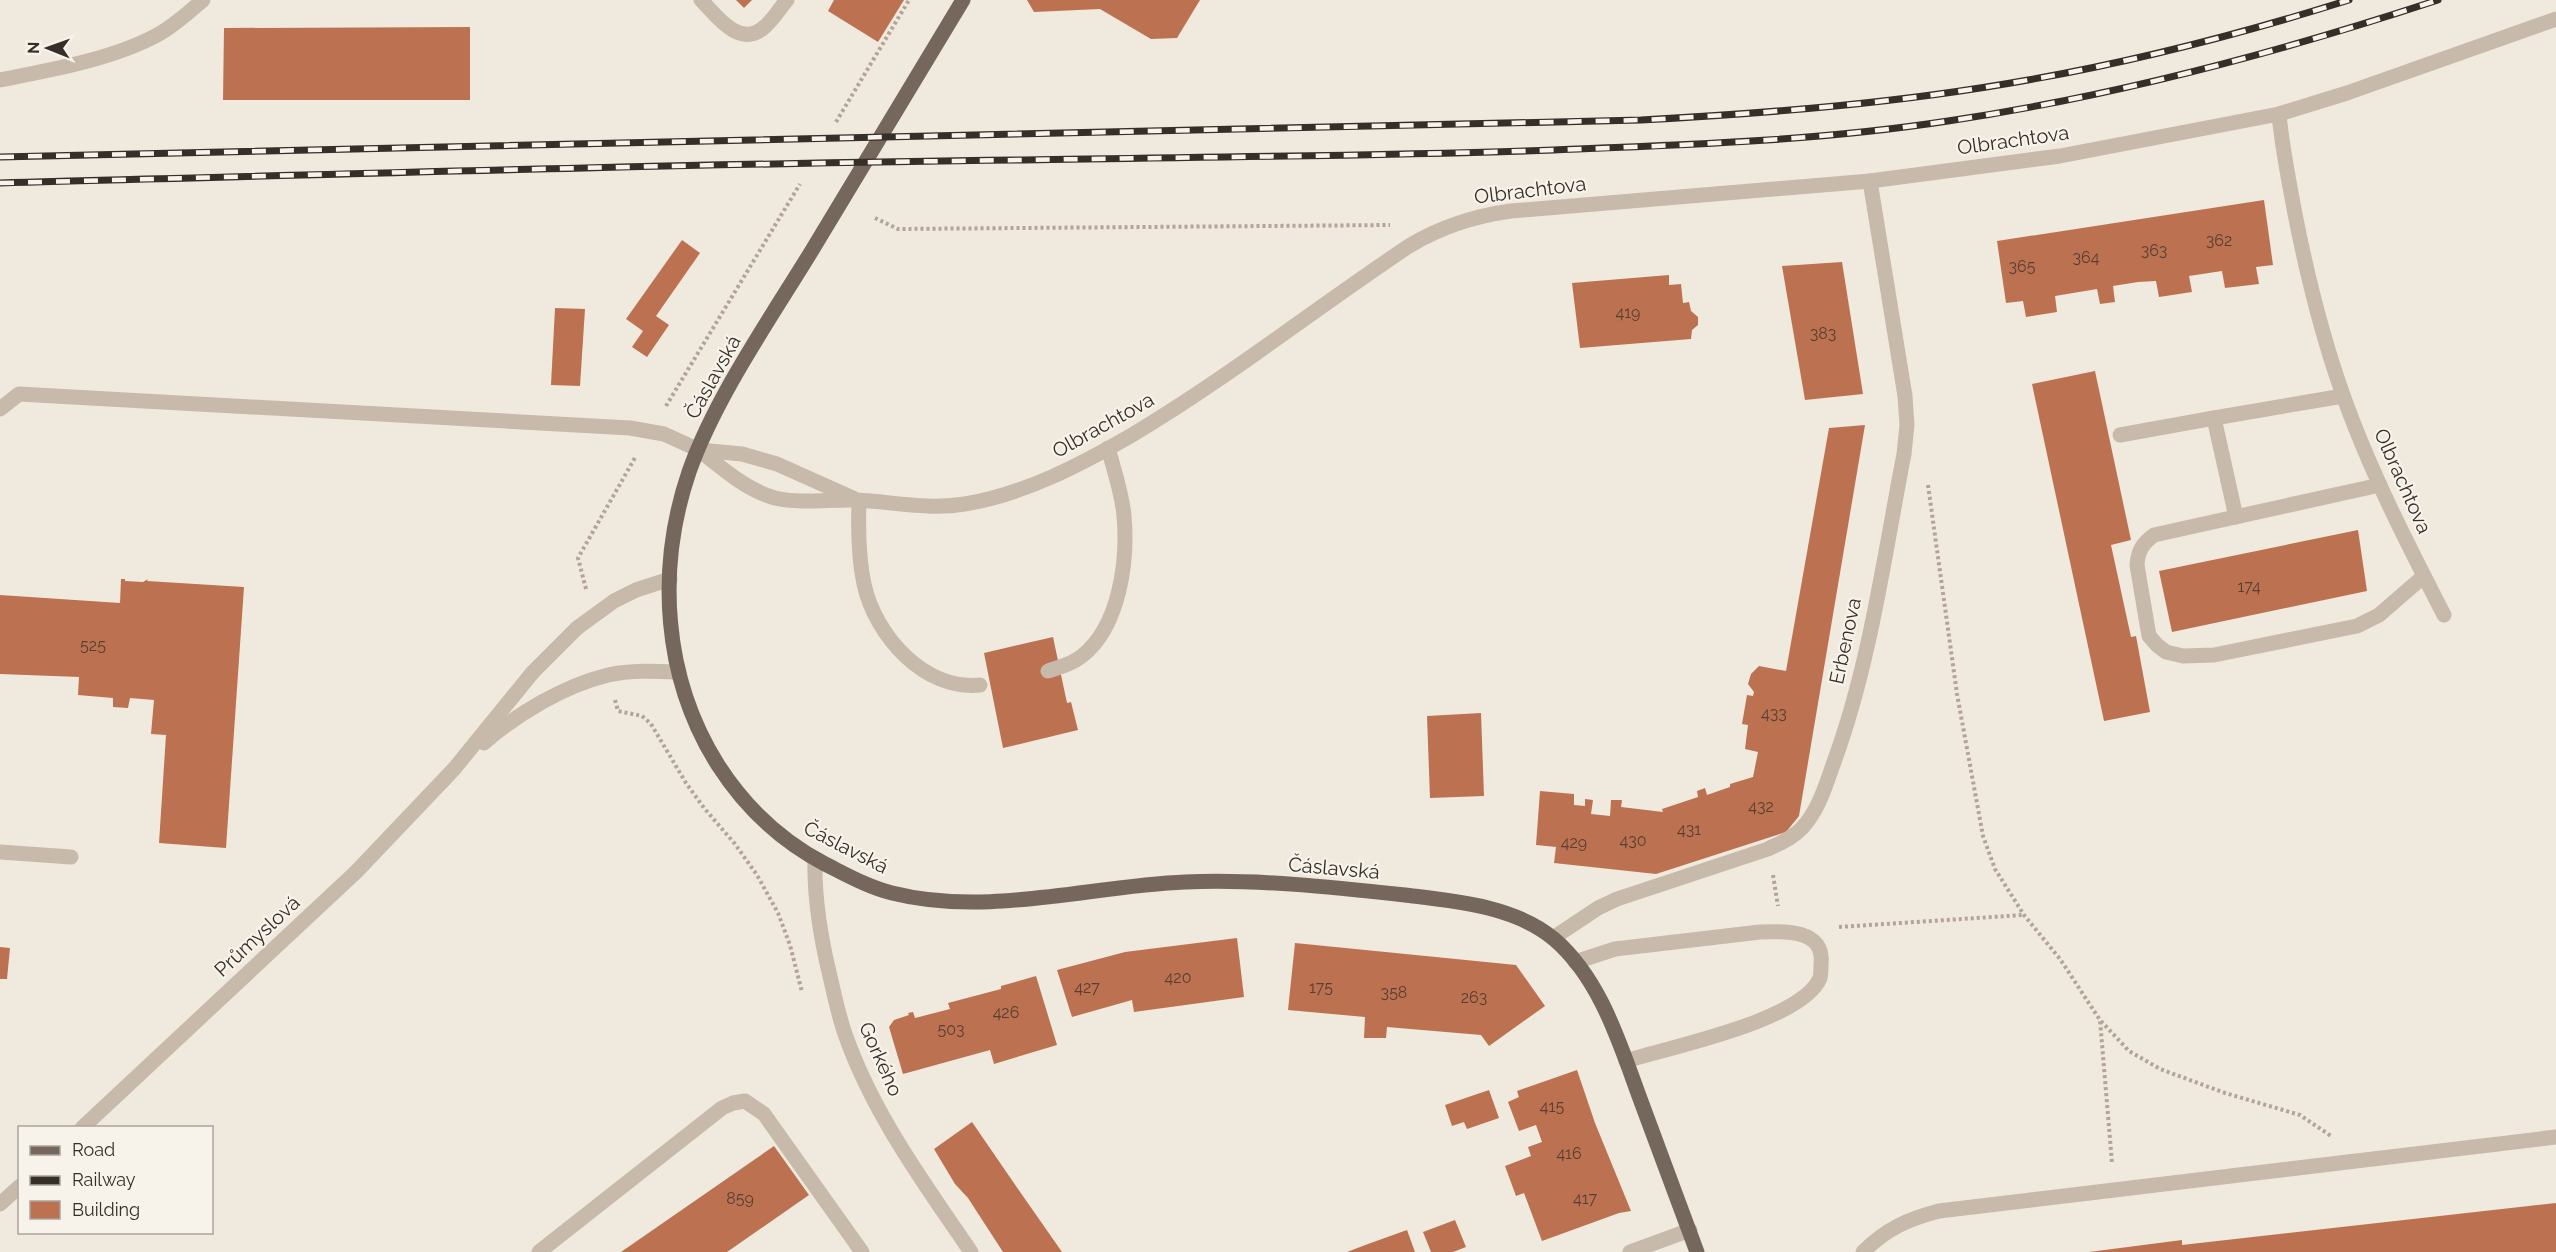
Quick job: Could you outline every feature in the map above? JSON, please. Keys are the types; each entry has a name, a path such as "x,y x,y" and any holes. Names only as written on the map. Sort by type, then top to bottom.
{"main road":[{"name":"Čáslavská","path":"963,0 750,352 690,470 675,525 670,579 671,640 677,672 695,721 710,751 745,801 767,824 815,859 865,884 894,893 959,902 991,901 1185,882 1333,887 1418,897 1494,910 1515,917 1553,938 1575,962 1595,991 1626,1061 1698,1252"}],"street":[{"path":"0,80 95,57 137,44 160,33 203,0"},
{"path":"701,0 730,30 741,33 762,29 787,0"},
{"name":"Olbrachtova","path":"699,450 734,477 759,492 776,498 929,506 965,504 1028,487 1064,472 1108,448 1219,381 1388,260 1430,233 1482,215 1870,181 2060,156 2279,114 2347,93 2556,20"},
{"name":"Olbrachtova","path":"2279,114 2284,153 2318,317 2343,396 2392,514 2444,615"},
{"name":"Erbenova","path":"1553,938 1598,908 1617,899 1768,849 1790,838 1803,827 1816,807 1847,728 1860,681 1902,466 1907,424 1905,396 1870,181"},
{"path":"0,393 650,430 699,450"},
{"path":"0,409 19,394"},
{"path":"2120,435 2343,396"},
{"path":"2214,418 2236,517"},
{"path":"1048,670 1068,664 1082,656 1093,644 1112,612 1120,590 1125,542 1124,514 1108,448"},
{"name":"Olbrachtova","path":"699,450 742,454 777,464 859,501"},
{"path":"2380,485 2154,535 2143,544 2138,554 2137,565 2149,636 2166,651 2183,656 2214,655 2357,626 2379,615 2424,576"},
{"path":"859,501 859,557 864,586 883,629 911,661 925,673 956,686 980,685"},
{"name":"Průmyslová","path":"84,1126 356,872 454,769 533,672 593,614 636,590 670,579"},
{"name":"Průmyslová","path":"454,769 514,719 589,681 628,672 677,672"},
{"path":"0,852 71,857"},
{"name":"Gorkého","path":"815,859 814,885 820,933 845,1033 858,1066 872,1096 911,1163 971,1252"},
{"path":"1575,962 1615,949 1760,932 1801,933 1817,944 1822,958 1820,978 1810,991 1791,1006 1775,1015 1740,1027 1626,1061"},
{"path":"539,1252 722,1108 745,1101 764,1114 862,1252"},
{"path":"1863,1252 1880,1235 1899,1224 1939,1210 2556,1137"},
{"path":"0,1204 18,1188"},
{"path":"1630,1252 1690,1230"}],"path":[{"path":"836,122 909,0"},
{"path":"578,558 650,430 800,184"},
{"path":"875,218 898,229 1381,223 1430,233"},
{"path":"1927,477 1959,705 1983,836 1995,869 2024,915 2060,959 2100,1020 2129,1051 2160,1070 2225,1093 2300,1115 2368,1160"},
{"path":"618,711 642,716 651,724 686,783 704,808 735,843 757,875 778,913 790,945 804,998"},
{"path":"1828,928 2024,915"},
{"path":"2100,1020 2114,1190"}],"building":[{"path":"736,0 752,0 744,8"},
{"path":"834,0 904,0 878,42 828,11"},
{"path":"1027,0 1200,0 1177,38 1151,39 1100,9 1034,12"},
{"path":"470,27 470,100 223,100 224,28"},
{"path":"2264,200 2273,265 2256,267 2259,284 2225,288 2222,271 2189,276 2192,292 2159,297 2156,281 2113,286 2115,302 2100,304 2097,289 2055,296 2057,312 2026,317 2023,301 2006,303 1997,241"},
{"path":"682,240 700,253 656,316 669,325 647,357 632,347 643,331 626,319"},
{"path":"1842,262 1863,394 1805,400 1782,266"},
{"path":"1669,275 1669,285 1681,284 1683,303 1689,302 1691,311 1698,317 1698,325 1692,330 1691,339 1580,348 1572,283"},
{"path":"555,308 585,309 580,386 551,385"},
{"path":"2095,371 2131,540 2111,545 2131,637 2136,636 2150,712 2104,721 2032,384"},
{"path":"1865,425 1799,816 1786,832 1656,874 1554,863 1556,847 1536,845 1540,791 1574,794 1574,805 1585,806 1585,799 1593,800 1591,814 1610,816 1611,800 1622,800 1621,807 1663,812 1662,809 1698,797 1697,791 1705,788 1707,795 1730,787 1730,784 1753,777 1758,752 1745,749 1748,725 1742,724 1747,695 1753,696 1754,692 1748,684 1751,674 1759,666 1786,671 1829,428"},
{"path":"2358,530 2367,591 2172,632 2159,571"},
{"path":"121,579 244,587 226,848 159,843 166,735 151,734 154,700 130,698 128,708 113,707 113,698 78,695 79,677 0,674 0,595 120,603"},
{"path":"1053,637 1067,703 1071,702 1078,730 1003,748 984,653"},
{"path":"1481,713 1484,796 1430,798 1427,716"},
{"path":"1237,938 1244,997 1134,1012 1132,1000 1072,1017 1057,970 1125,952"},
{"path":"1295,943 1516,965 1545,1006 1489,1046 1481,1035 1387,1027 1386,1038 1364,1038 1365,1017 1288,1010"},
{"path":"0,947 10,948 7,979 0,979"},
{"path":"1036,976 1057,1045 994,1064 990,1050 903,1074 889,1027 894,1020 913,1012 915,1018 950,1009 948,1003 1001,989 1001,986"},
{"path":"1577,1070 1595,1123 1631,1211 1619,1213 1542,1241 1524,1193 1516,1196 1505,1166 1531,1156 1528,1147 1542,1142 1536,1125 1519,1131 1508,1102 1519,1097 1517,1091"},
{"path":"1489,1090 1499,1118 1467,1129 1464,1122 1452,1126 1445,1105"},
{"path":"972,1122 1062,1252 1003,1252 968,1198 955,1184 934,1149"},
{"path":"774,1146 809,1195 727,1252 621,1252"},
{"path":"2556,1203 2556,1252 2089,1252 2182,1240 2182,1245"},
{"path":"1455,1220 1466,1247 1453,1252 1431,1252 1423,1232"},
{"path":"1407,1230 1415,1252 1347,1252 1368,1244"}],"railway":[{"path":"0,157 1641,120 1738,114 1932,95 2069,72 2190,45 2349,0"},
{"path":"0,183 640,167 1488,152 1800,138 1948,121 2134,86 2317,38 2438,0"}]}
